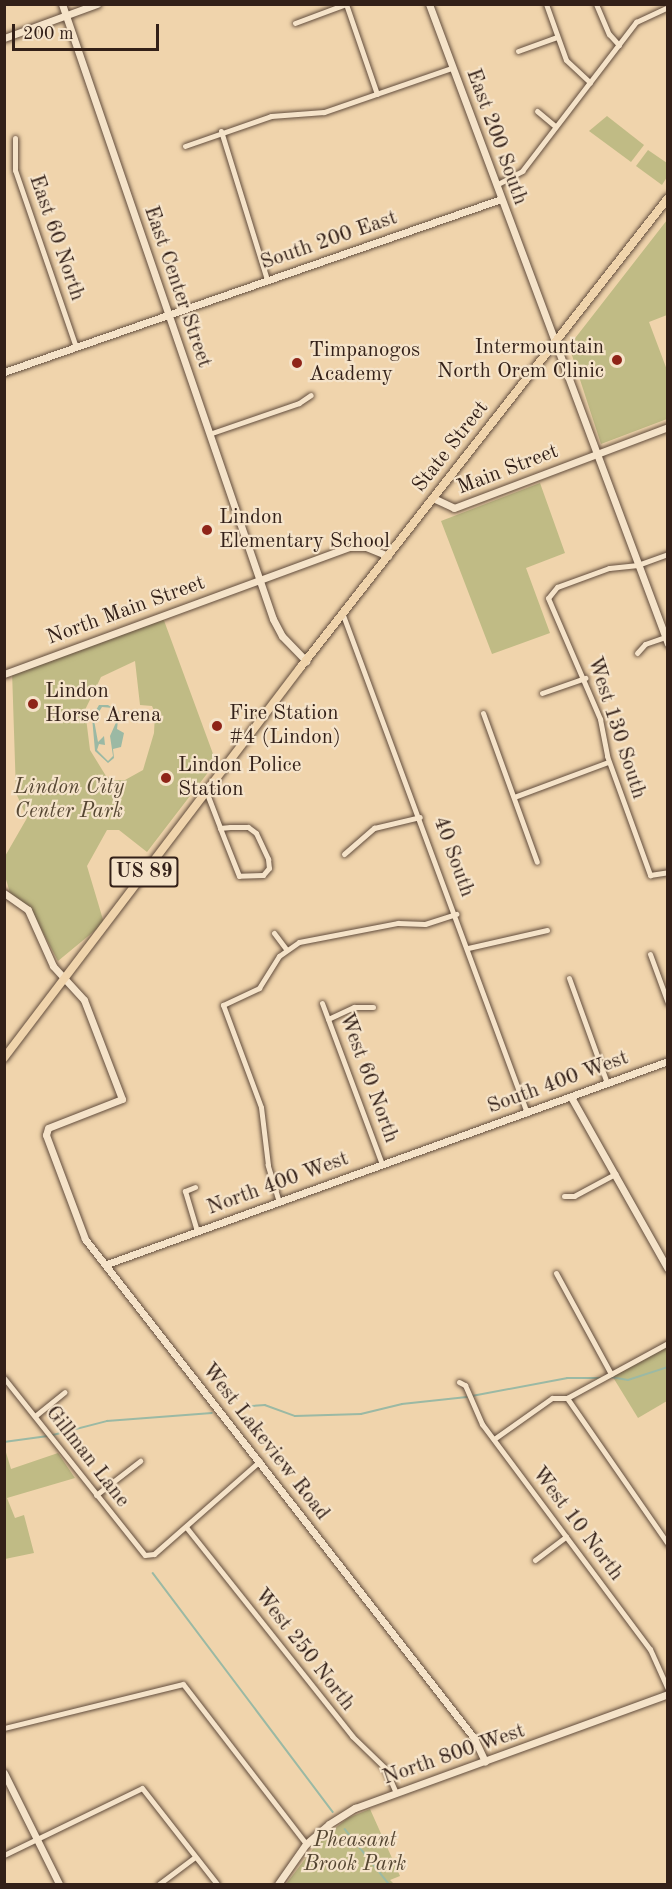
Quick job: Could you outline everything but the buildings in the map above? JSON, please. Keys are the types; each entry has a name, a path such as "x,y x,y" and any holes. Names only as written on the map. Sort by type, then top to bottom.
{"main road":[{"name":"State Street","path":"306,661 668,198"},
{"name":"US 89","path":"4,1058 306,661"}],"street":[{"name":"East Center Street","path":"62,4 260,580 282,636 306,661"},
{"path":"4,38 97,4"},
{"path":"295,23 346,4 377,94"},
{"name":"East 200 South","path":"429,4 596,454"},
{"path":"546,4 566,60 590,82"},
{"path":"596,4 606,29 619,45"},
{"path":"496,185 522,171 643,16 668,7"},
{"path":"518,51 557,37"},
{"path":"185,146 221,131 271,116 324,112 452,68"},
{"path":"537,111 555,126"},
{"path":"221,131 267,280"},
{"name":"East 60 North","path":"15,138 15,170 76,346"},
{"name":"South 200 East","path":"4,372 501,199"},
{"path":"209,434 299,403 311,395"},
{"name":"Main Street","path":"433,498 454,508 668,428"},
{"path":"596,454 668,644"},
{"path":"260,580 349,547 366,546 388,556"},
{"path":"638,565 668,554"},
{"name":"West 130 South","path":"638,565 609,568 548,593 561,631 585,678 604,733 608,762 650,875 668,872"},
{"name":"North Main Street","path":"4,674 260,580"},
{"name":"40 South","path":"343,615 456,914 527,1113"},
{"path":"659,621 668,617"},
{"path":"637,653 645,644 664,637"},
{"path":"542,693 585,678"},
{"path":"483,713 537,862"},
{"path":"514,797 608,762"},
{"path":"206,791 220,828 239,876 243,879 267,872 268,859 256,833 248,827 220,828"},
{"path":"344,854 374,828 420,817"},
{"path":"6,893 28,910 53,966 64,977"},
{"path":"279,1202 268,1165 261,1107 223,1005 259,988 286,949 310,939 399,923 425,924 456,914"},
{"path":"468,948 547,930"},
{"path":"274,933 286,949"},
{"path":"650,954 668,1003"},
{"name":"West Lakeview Road","path":"64,977 84,1000 122,1099 48,1128 46,1135 78,1224 474,1738 485,1762"},
{"path":"569,978 607,1083"},
{"name":"West 60 North","path":"322,1003 382,1164"},
{"path":"328,1018 354,1008 373,1007"},
{"name":"South 400 West","path":"460,1137 668,1061"},
{"path":"571,1097 668,1269"},
{"name":"North 400 West","path":"107,1264 460,1137"},
{"path":"564,1196 574,1196 615,1173"},
{"path":"195,1187 185,1191 197,1231"},
{"path":"556,1273 611,1374"},
{"path":"494,1439 552,1398 567,1398 668,1343"},
{"name":"Gillman Lane","path":"4,1378 145,1555 154,1554 186,1527"},
{"name":"West 10 North","path":"459,1382 465,1385 472,1408 494,1439 650,1649 668,1689"},
{"path":"35,1416 64,1392"},
{"path":"567,1398 668,1544"},
{"path":"96,1495 140,1461"},
{"path":"186,1527 260,1461"},
{"name":"West 250 North","path":"186,1527 352,1736 380,1761 396,1793"},
{"path":"535,1560 566,1538"},
{"path":"4,1728 183,1684 306,1844"},
{"name":"North 800 West","path":"278,1884 306,1844 339,1816 668,1694"},
{"path":"4,1773 59,1884"},
{"path":"4,1855 142,1788 217,1884"},
{"path":"159,1884 195,1857"}],"green space":[{"path":"607,116 644,145 631,162 589,131"},
{"path":"648,150 667,163 667,177 662,185 636,166"},
{"name":"Intermountain North Orem Clinic","path":"667,220 667,315 649,322 667,370 667,419 601,444 569,346"},
{"path":"540,483 565,553 526,568 550,633 492,654 441,521"},
{"name":"Lindon City Center Park","path":"162,615 216,762 147,852 119,830 107,830 87,866 104,923 58,961 30,908 10,893 5,876 4,858 27,818 16,793 12,671","holes":["135,661 140,705 152,706 155,713 154,733 143,770 125,780 114,780 106,776 90,750 85,710 101,677"]},
{"path":"667,1343 667,1401 638,1418 611,1374"},
{"path":"5,1449 11,1469 58,1453 75,1478 7,1498 15,1518 24,1515 34,1553 5,1559"},
{"name":"Pheasant Brook Park","path":"370,1809 400,1876 390,1880 394,1884 286,1884 319,1841 348,1818"}],"shaded area":[{"path":"99,705 108,705 113,708 119,712 117,729 124,733 121,747 113,749 114,758 108,763 95,751 92,717","holes":["102,707 113,708 118,718 110,736 113,756 108,761 97,750 99,744 105,745 104,736 98,742 94,720"]}],"waterway":[{"path":"611,1377 628,1380 668,1367"},
{"path":"472,1396 567,1378 600,1378"},
{"path":"252,1406 265,1405 295,1416 361,1414 402,1404 467,1397"},
{"path":"53,1435 107,1421 212,1413"},
{"path":"4,1442 48,1436"},
{"path":"153,1573 333,1812"},
{"path":"345,1829 389,1884"}],"place":[{"name":"Intermountain North Orem Clinic","path":"617,360"},
{"name":"Timpanogos Academy","path":"297,363"},
{"name":"Lindon Elementary School","path":"207,530"},
{"name":"Lindon Horse Arena","path":"33,704"},
{"name":"Fire Station #4 (Lindon)","path":"217,726"},
{"name":"Lindon Police Station","path":"166,778"}]}
